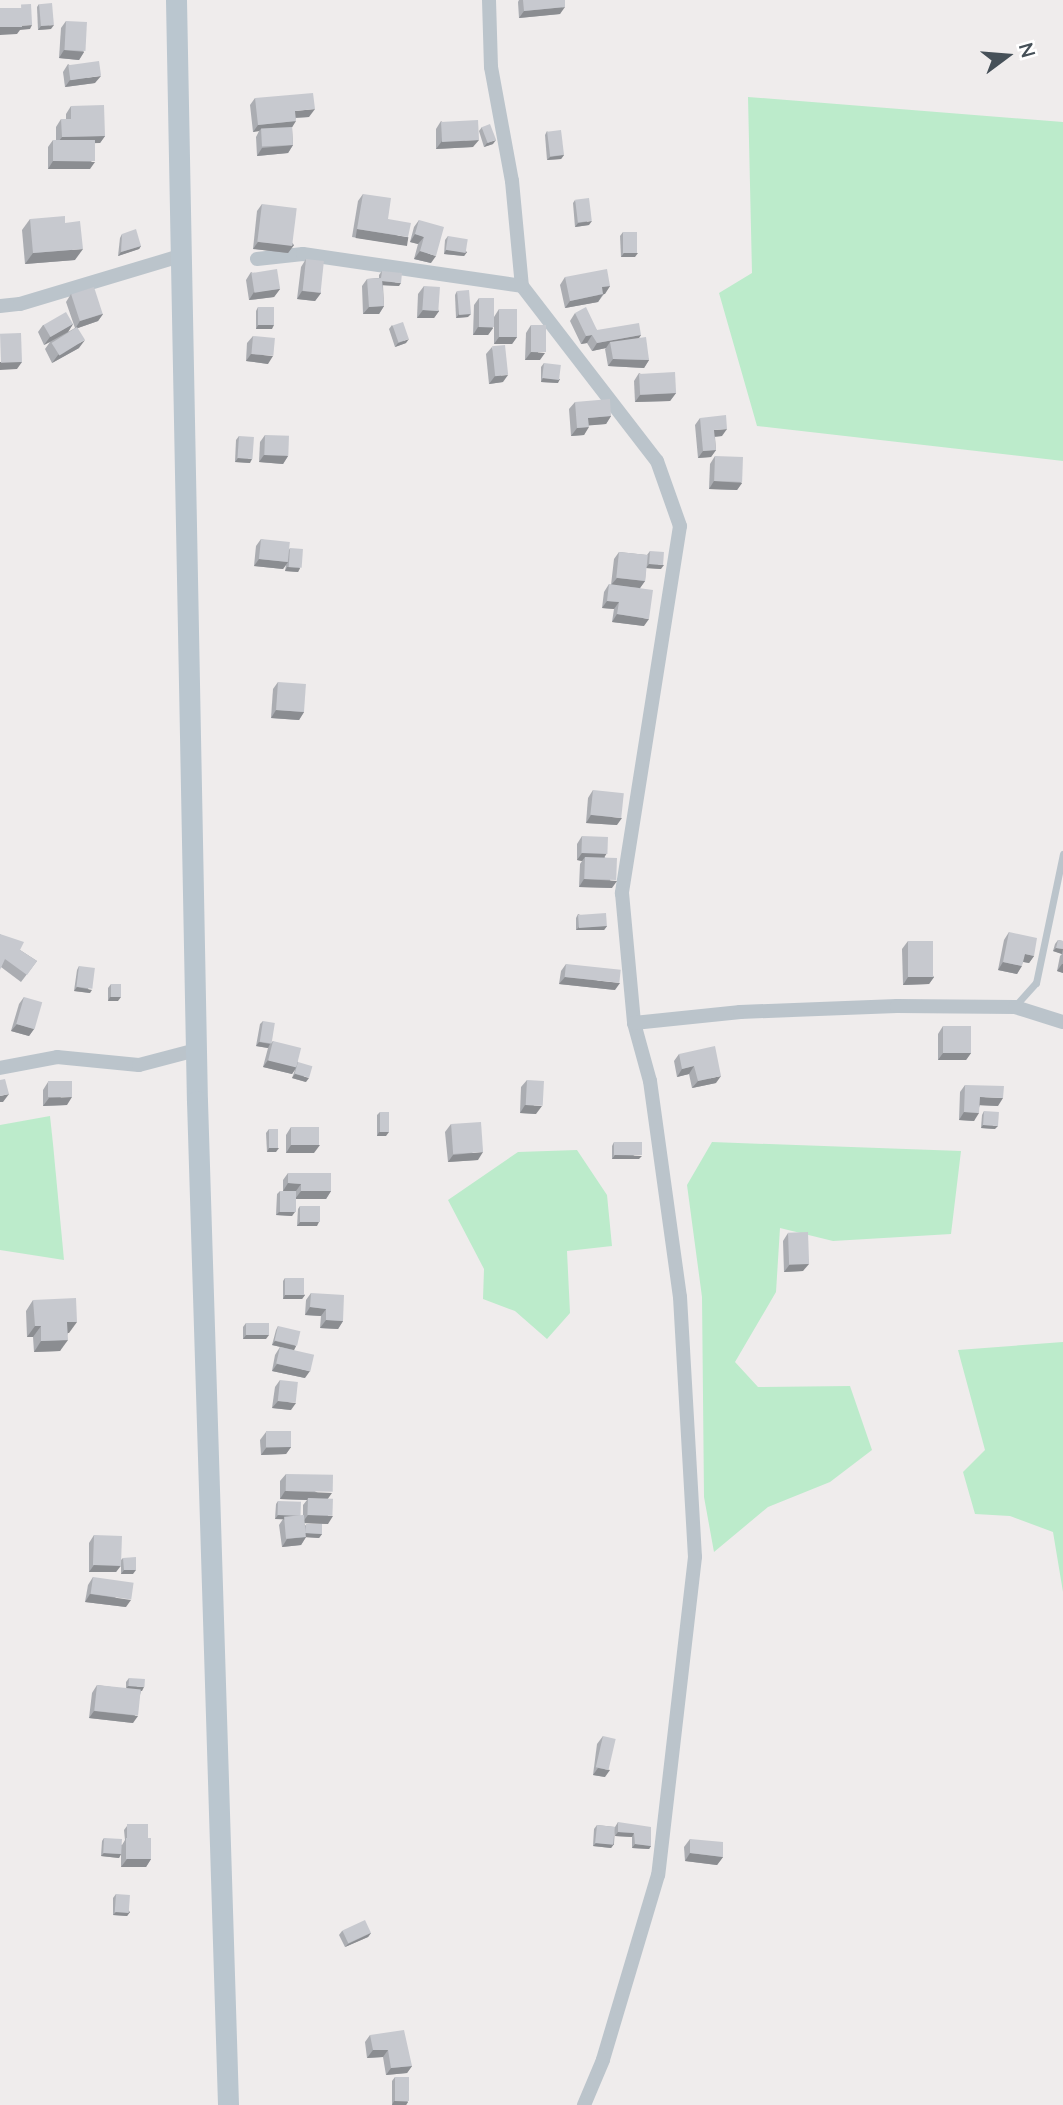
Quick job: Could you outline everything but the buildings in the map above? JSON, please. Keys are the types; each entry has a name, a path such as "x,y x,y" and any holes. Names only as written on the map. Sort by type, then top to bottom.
{"main road":[{"path":"176,0 196,1049 228,2105"}],"street":[{"path":"489,0 492,67 512,181 522,286 657,461 680,526 622,893 634,1023 650,1082 680,1297 695,1557 658,1875 603,2060 584,2105"},
{"path":"257,259 303,254 522,286"},
{"path":"0,306 20,304 180,256"},
{"path":"634,1023 740,1012 1015,1007 1063,1023"},
{"path":"0,1068 58,1057 139,1065 196,1049"}],"lane":[{"path":"1015,1007 1036,983 1063,854"}],"green space":[{"path":"748,97 1063,122 1063,461 757,426 719,293 752,273"},
{"path":"50,1116 64,1260 0,1250 0,1125"},
{"path":"712,1142 961,1151 951,1234 833,1241 780,1228 776,1292 735,1362 758,1387 850,1386 872,1450 830,1482 768,1507 714,1552 704,1497 702,1297 687,1185"},
{"path":"577,1150 607,1195 612,1246 567,1251 570,1313 547,1339 515,1311 483,1299 484,1269 448,1200 518,1152"},
{"path":"1063,1342 1063,1592 1053,1532 1010,1516 975,1514 963,1472 985,1450 958,1350"}]}
